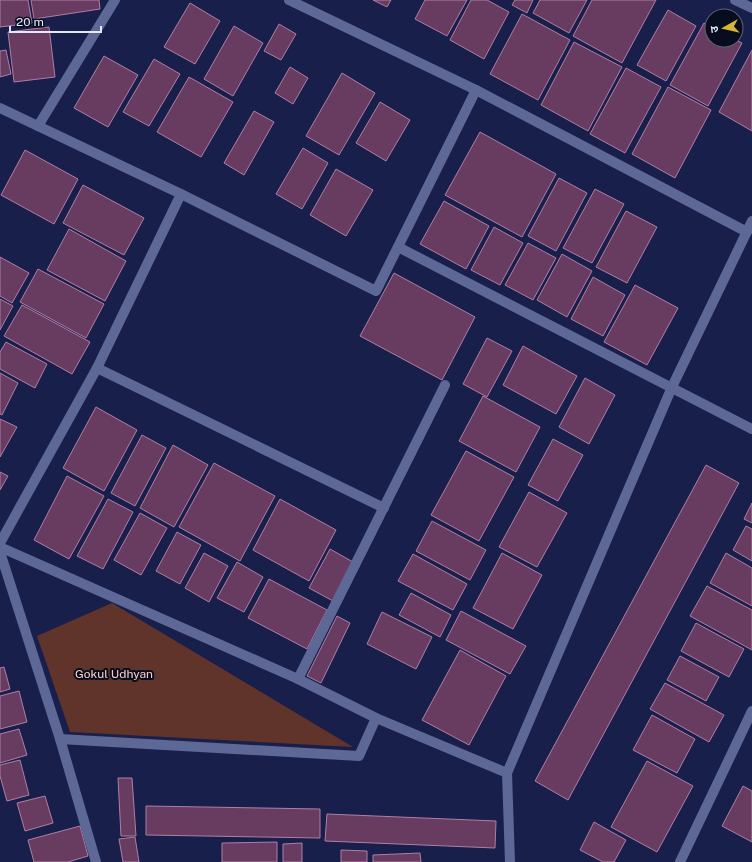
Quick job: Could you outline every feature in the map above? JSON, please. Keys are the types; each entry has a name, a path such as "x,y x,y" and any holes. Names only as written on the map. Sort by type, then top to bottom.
{"street":[{"path":"38,126 115,0"},
{"path":"289,0 476,90 747,232"},
{"path":"735,0 752,8"},
{"path":"0,108 181,194 376,290 476,90"},
{"path":"0,543 97,368 181,194"},
{"path":"510,862 508,773 672,388 752,221"},
{"path":"398,247 752,429"},
{"path":"97,368 384,508"},
{"path":"298,679 445,385"},
{"path":"0,547 298,679 376,718 508,773"},
{"path":"0,552 60,739 96,862"},
{"path":"680,862 752,711"},
{"path":"60,739 359,756 376,718"}],"green space":[{"name":"Gokul Udhyan","path":"112,603 353,747 70,732 37,636"}],"building":[{"path":"0,0 28,0 32,23 0,27"},
{"path":"31,0 99,0 100,9 34,19"},
{"path":"373,0 391,0 387,7"},
{"path":"425,0 467,0 447,36 415,19"},
{"path":"471,0 487,0 509,12 484,59 450,40"},
{"path":"515,0 533,0 527,13 512,5"},
{"path":"540,0 587,0 569,33 533,13"},
{"path":"592,0 656,0 622,63 573,36"},
{"path":"190,3 220,21 195,64 164,47"},
{"path":"668,10 696,26 666,81 637,65"},
{"path":"522,14 570,40 538,100 490,74"},
{"path":"704,23 704,48 739,48 708,106 670,85"},
{"path":"279,24 296,34 281,60 264,51"},
{"path":"234,26 263,43 233,96 204,79"},
{"path":"49,27 55,77 14,82 8,32"},
{"path":"574,42 622,67 588,131 541,105"},
{"path":"6,50 11,74 0,77 0,51"},
{"path":"752,50 752,131 719,112"},
{"path":"104,56 138,75 108,127 74,108"},
{"path":"154,59 180,74 149,126 123,112"},
{"path":"290,67 308,78 293,104 275,93"},
{"path":"626,68 661,87 625,153 590,134"},
{"path":"342,73 375,93 339,155 306,136"},
{"path":"189,77 233,102 201,157 157,132"},
{"path":"668,87 711,110 675,178 632,154"},
{"path":"380,102 410,120 386,161 356,143"},
{"path":"254,111 274,122 244,175 224,163"},
{"path":"480,132 556,174 522,237 445,195"},
{"path":"303,148 328,163 302,209 276,194"},
{"path":"25,150 78,179 54,224 1,195"},
{"path":"336,169 373,190 346,236 310,215"},
{"path":"559,178 587,193 556,251 528,236"},
{"path":"83,185 144,218 124,255 63,223"},
{"path":"595,189 624,204 592,263 563,248"},
{"path":"444,201 489,226 466,269 420,244"},
{"path":"626,211 657,227 627,283 596,267"},
{"path":"494,227 523,243 500,285 471,270"},
{"path":"69,229 126,261 105,301 47,270"},
{"path":"528,243 556,258 533,300 505,285"},
{"path":"562,254 592,271 567,317 537,300"},
{"path":"0,257 29,273 12,303 0,296"},
{"path":"38,269 104,304 86,338 20,302"},
{"path":"394,273 475,317 442,380 360,336"},
{"path":"593,277 625,295 603,336 571,319"},
{"path":"635,285 678,308 647,365 604,342"},
{"path":"0,299 13,306 0,330"},
{"path":"22,305 90,342 72,374 4,336"},
{"path":"487,338 512,351 487,397 463,384"},
{"path":"6,342 47,364 35,388 0,369 0,352"},
{"path":"523,346 577,376 556,414 503,385"},
{"path":"0,373 18,383 2,415 0,414"},
{"path":"585,378 615,395 589,444 559,427"},
{"path":"483,396 540,427 516,472 459,441"},
{"path":"96,407 137,430 104,491 63,468"},
{"path":"0,419 17,427 0,457"},
{"path":"142,435 166,448 135,506 111,493"},
{"path":"553,439 583,455 558,501 528,485"},
{"path":"173,445 208,465 174,527 140,508"},
{"path":"466,451 514,477 479,541 431,515"},
{"path":"214,463 275,496 240,561 179,527"},
{"path":"706,465 739,483 568,800 535,781"},
{"path":"0,472 8,476 0,490"},
{"path":"67,476 104,496 69,559 34,540"},
{"path":"529,492 567,513 537,567 499,547"},
{"path":"108,499 133,512 103,569 77,556"},
{"path":"280,499 336,530 309,581 253,550"},
{"path":"752,503 752,523 744,519"},
{"path":"140,513 167,528 141,575 114,560"},
{"path":"432,521 486,550 470,580 416,551"},
{"path":"746,526 752,529 752,561 733,550"},
{"path":"177,532 201,545 180,584 156,571"},
{"path":"330,549 353,562 333,601 309,588"},
{"path":"204,553 228,566 209,602 185,588"},
{"path":"502,553 542,575 513,629 473,608"},
{"path":"726,553 752,568 752,606 710,583"},
{"path":"413,554 467,584 453,610 398,581"},
{"path":"237,562 263,577 244,612 217,598"},
{"path":"269,579 327,610 307,649 248,618"},
{"path":"707,586 752,610 752,650 690,616"},
{"path":"411,593 451,615 440,637 399,615"},
{"path":"461,611 526,646 510,674 446,640"},
{"path":"382,612 432,637 416,669 367,644"},
{"path":"337,616 350,623 321,683 307,676"},
{"path":"696,623 744,649 729,677 681,651"},
{"path":"460,650 506,676 469,745 422,720"},
{"path":"680,656 719,677 706,701 667,680"},
{"path":"4,667 10,689 0,692 0,668"},
{"path":"665,683 724,715 709,742 650,709"},
{"path":"19,691 27,722 0,729 0,696"},
{"path":"652,715 695,739 677,773 633,750"},
{"path":"19,729 27,755 0,763 0,734"},
{"path":"20,760 29,795 7,801 0,776 0,765"},
{"path":"647,761 693,786 657,852 611,827"},
{"path":"118,778 132,778 136,836 121,836"},
{"path":"743,786 752,791 752,842 722,826"},
{"path":"45,796 53,823 25,831 17,803"},
{"path":"146,806 320,809 320,838 146,835"},
{"path":"327,814 496,821 495,848 325,841"},
{"path":"594,822 626,840 614,862 603,862 580,850"},
{"path":"80,826 88,856 68,862 34,862 28,840"},
{"path":"135,837 139,862 123,862 119,839"},
{"path":"277,842 277,862 222,862 222,843"},
{"path":"302,843 302,862 283,862 283,844"},
{"path":"341,850 367,851 367,862 341,862"},
{"path":"420,853 421,862 373,862 373,855"}]}
